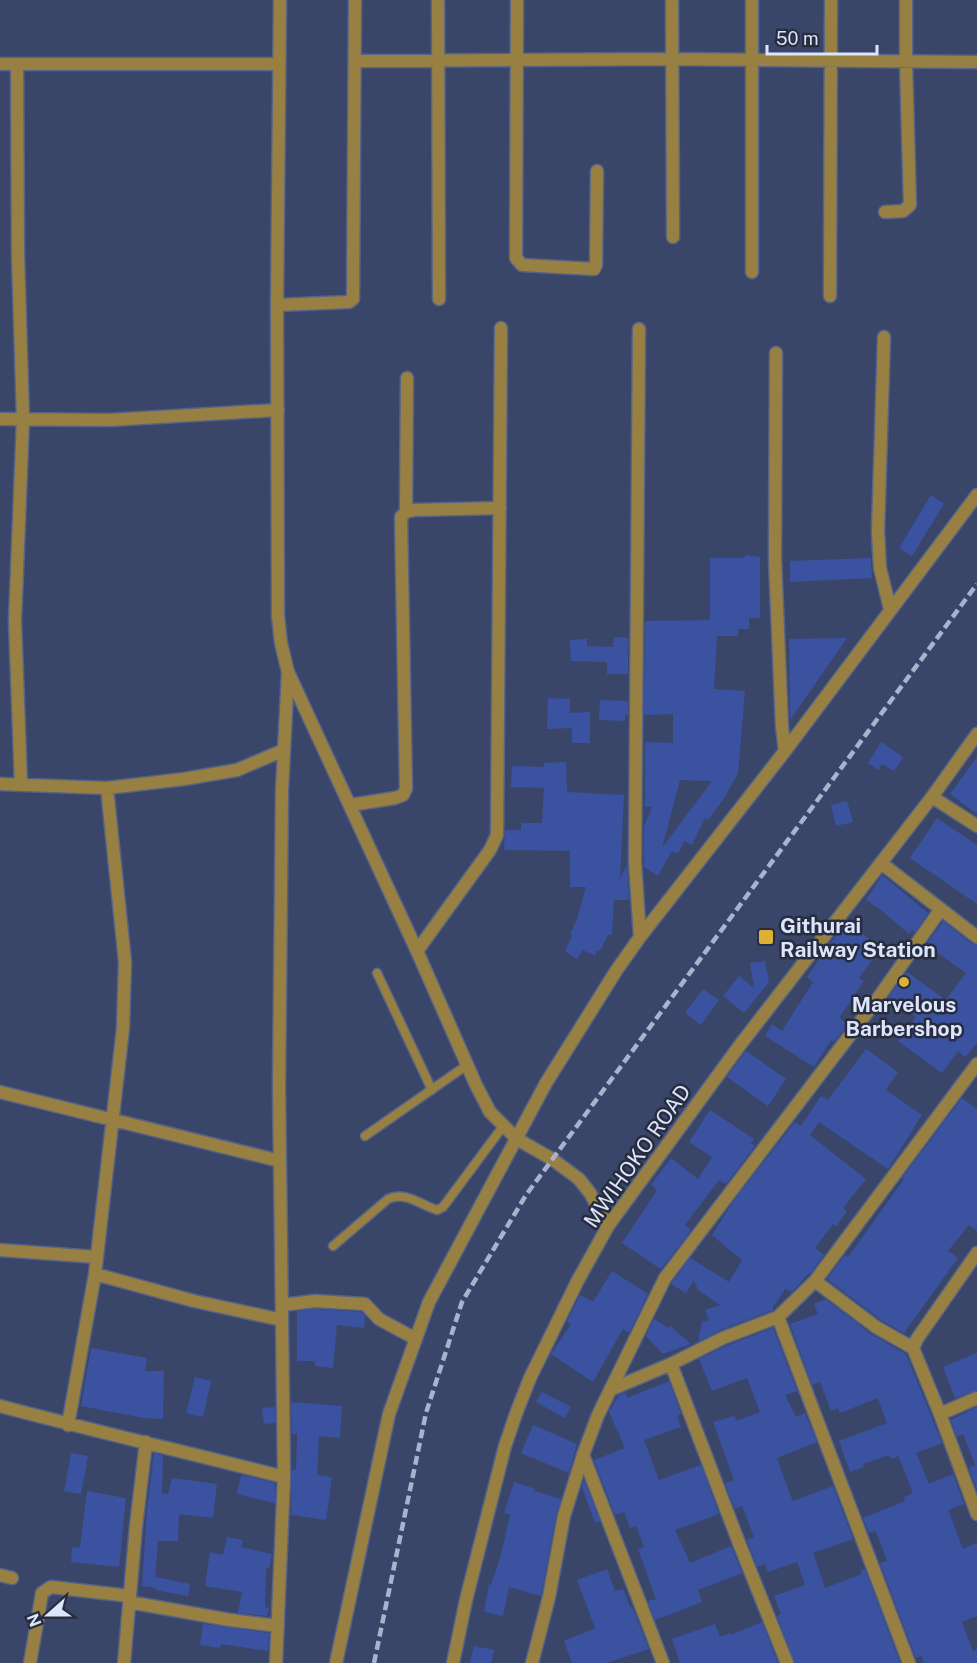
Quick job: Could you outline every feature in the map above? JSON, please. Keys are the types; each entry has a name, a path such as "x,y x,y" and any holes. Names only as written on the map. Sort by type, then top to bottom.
{"street":[{"path":"280,0 277,305 278,616 288,672 490,1112 517,1139 552,1159 579,1179 590,1193 608,1226"},
{"path":"277,305 349,302 353,299 355,0"},
{"path":"438,0 439,299"},
{"path":"517,0 516,258 522,265 594,269 596,266 597,171"},
{"path":"672,0 673,237"},
{"path":"752,0 752,272"},
{"path":"830,296 831,0"},
{"path":"885,212 903,211 910,205 906,0"},
{"path":"355,61 671,59 977,62"},
{"path":"0,64 279,64"},
{"path":"17,64 18,255 23,419 15,621 21,785"},
{"path":"417,951 490,850 497,836 501,328"},
{"path":"639,329 635,862 640,937"},
{"path":"884,338 878,531 880,568 890,609"},
{"path":"776,353 776,560 782,727 785,751"},
{"path":"406,378 406,512"},
{"path":"0,419 109,420 278,410"},
{"path":"336,1663 388,1414 429,1302 546,1083 640,937 785,751 890,609 974,503"},
{"path":"350,805 395,798 403,795 406,789 401,517 406,512 414,510 500,508"},
{"path":"276,1663 284,1477 279,1087 284,750 288,672"},
{"name":"MWIHOKO ROAD","path":"453,1663 466,1600 502,1457 517,1411 530,1378 608,1226 740,1045 932,797 977,734"},
{"path":"0,784 107,788 220,774 237,770 284,750"},
{"path":"68,1425 98,1257 123,1028 125,962 107,788"},
{"path":"932,797 977,826"},
{"path":"881,863 977,937"},
{"path":"536,1660 564,1516 583,1455 598,1415 665,1278 876,1000 942,909"},
{"path":"612,1389 671,1364 723,1338 778,1317 815,1281 977,1064"},
{"path":"0,1092 280,1161"},
{"path":"0,1250 98,1257"},
{"path":"913,1348 916,1339 977,1253"},
{"path":"95,1274 282,1320"},
{"path":"815,1281 876,1327 913,1348 977,1514"},
{"path":"282,1305 315,1301 365,1304 379,1319 416,1339"},
{"path":"778,1317 909,1663"},
{"path":"671,1364 787,1663"},
{"path":"940,1414 977,1398"},
{"path":"0,1406 68,1425 284,1477"},
{"path":"124,1663 146,1442"},
{"path":"583,1455 663,1663"},
{"path":"30,1663 42,1593 51,1587 130,1599 230,1620 278,1626"}],"lane":[{"path":"377,973 432,1090"},
{"path":"364,1136 467,1065"},
{"path":"333,1246 388,1199 395,1196 403,1196 437,1210 443,1207 504,1125"}],"building":[{"path":"931,495 944,504 912,556 899,548"},
{"path":"745,555 760,557 760,618 749,618 749,629 738,629 738,636 717,636 714,689 745,691 738,773 723,800 708,820 705,818 692,845 684,841 678,854 672,851 658,876 644,867 644,826 652,807 645,807 645,742 673,743 673,714 644,715 645,621 710,620 710,558 745,558","holes":["680,780 712,781 662,848"]},
{"path":"871,558 872,578 790,582 790,561"},
{"path":"614,637 628,638 628,674 607,674 607,662 571,661 570,640 587,639 587,646 613,647"},
{"path":"847,638 790,720 789,639"},
{"path":"548,698 570,699 570,713 590,712 590,743 572,743 572,728 547,729"},
{"path":"600,700 628,701 628,715 625,715 625,721 599,720"},
{"path":"881,742 903,757 894,771 882,764 878,770 868,763"},
{"path":"977,757 977,814 950,794"},
{"path":"566,762 567,792 624,795 620,879 627,864 629,900 614,900 612,935 608,935 600,951 597,950 595,956 583,950 577,959 565,951 572,936 570,934 586,887 570,887 570,851 504,850 505,830 521,830 521,823 542,823 544,788 511,787 512,766 544,767 544,763"},
{"path":"847,801 853,822 836,826 831,805"},
{"path":"937,818 977,845 977,904 910,858"},
{"path":"882,875 928,913 915,932 912,930 909,934 866,900"},
{"path":"846,921 881,948 859,978 864,981 839,1018 848,1024 834,1042 831,1040 814,1067 765,1036 772,1024 782,1031 813,982 807,977"},
{"path":"943,921 972,944 977,945 977,1043 965,1057 958,1051 942,1073 898,1041 916,1017 888,998 907,972 946,1000 966,973 935,951 937,949 928,942"},
{"path":"765,961 769,982 744,1013 723,996 739,976 754,988 750,963"},
{"path":"703,989 719,1000 701,1025 685,1013"},
{"path":"866,1049 898,1072 886,1090 922,1115 888,1169 819,1122 810,1135 866,1179 843,1208 847,1211 836,1227 833,1224 815,1248 824,1255 810,1274 792,1292 785,1289 773,1310 720,1330 698,1342 702,1322 709,1320 705,1310 720,1305 698,1290 694,1280 686,1293 671,1284 672,1282 690,1258 729,1282 742,1260 712,1235 735,1199 795,1122 801,1126 821,1096 828,1100"},
{"path":"746,1051 786,1079 768,1106 727,1077"},
{"path":"962,1098 977,1109 977,1231 969,1225 948,1251 958,1258 904,1333 881,1320 827,1279 845,1255 848,1257 904,1179 902,1178"},
{"path":"710,1110 754,1139 751,1143 755,1146 726,1184 719,1180 685,1225 691,1230 661,1269 622,1243 657,1190 651,1185 671,1158 698,1179 712,1157 689,1142"},
{"path":"612,1271 648,1294 629,1333 623,1329 593,1382 551,1354 571,1324 567,1322 580,1295 593,1302"},
{"path":"825,1299 871,1334 906,1354 942,1443 916,1453 929,1484 953,1474 964,1504 948,1510 963,1549 977,1543 977,1616 962,1622 973,1651 977,1649 977,1663 924,1663 922,1656 916,1658 880,1563 887,1561 879,1539 875,1531 869,1533 863,1518 905,1501 904,1497 912,1494 912,1490 898,1456 891,1459 889,1455 863,1464 864,1467 850,1472 839,1441 887,1423 878,1398 840,1413 838,1408 831,1411 820,1382 812,1385 790,1324 818,1314 814,1304"},
{"path":"315,1309 361,1312 365,1316 364,1328 337,1325 333,1368 315,1366 315,1361 297,1361 297,1311"},
{"path":"654,1319 668,1328 670,1326 691,1344 663,1354 646,1336"},
{"path":"773,1328 797,1391 785,1395 796,1417 805,1413 817,1442 777,1458 789,1492 793,1501 833,1486 853,1539 813,1553 825,1588 862,1574 860,1571 865,1569 900,1663 795,1663 777,1616 781,1614 774,1596 805,1585 797,1562 768,1572 765,1564 757,1567 747,1540 754,1537 742,1506 735,1509 725,1483 733,1481 733,1477 713,1422 735,1416 736,1421 760,1412 747,1378 712,1391 699,1359"},
{"path":"91,1348 147,1358 145,1371 164,1371 163,1419 144,1418 81,1406"},
{"path":"977,1353 977,1390 955,1398 943,1367"},
{"path":"195,1377 211,1381 203,1417 186,1413"},
{"path":"669,1381 681,1414 677,1416 681,1427 644,1440 659,1480 701,1465 719,1514 675,1530 690,1563 731,1546 742,1573 698,1590 702,1602 655,1620 648,1601 656,1599 638,1549 644,1547 636,1526 630,1528 624,1512 615,1515 594,1460 625,1448 609,1412 619,1395 625,1392 627,1398"},
{"path":"542,1392 571,1407 565,1418 536,1402"},
{"path":"291,1402 342,1406 340,1438 319,1436 317,1475 332,1477 326,1520 291,1515 292,1470 296,1470 297,1434 292,1434"},
{"path":"275,1407 275,1423 264,1424 262,1408"},
{"path":"977,1407 977,1490 969,1468 975,1465 963,1434 957,1437 951,1420"},
{"path":"533,1425 577,1444 569,1473 521,1453"},
{"path":"71,1453 88,1456 81,1494 64,1491"},
{"path":"154,1453 163,1456 162,1493 168,1494 172,1478 217,1484 213,1518 179,1514 178,1541 158,1541 155,1577 190,1584 188,1596 142,1586 147,1510"},
{"path":"241,1475 275,1483 275,1503 237,1494"},
{"path":"584,1480 600,1521 595,1523 582,1487"},
{"path":"514,1482 561,1499 541,1596 509,1587 503,1616 484,1612 489,1584 491,1585 501,1555 510,1515 504,1513"},
{"path":"87,1491 126,1498 119,1567 71,1562 72,1547 80,1548"},
{"path":"227,1537 243,1540 241,1547 272,1554 269,1569 266,1568 265,1607 269,1608 267,1616 238,1613 242,1592 205,1586 210,1552 223,1555"},
{"path":"607,1569 615,1591 623,1589 649,1649 606,1663 572,1663 564,1641 595,1628 577,1580"},
{"path":"762,1622 778,1663 680,1663 672,1639 715,1624 720,1637 730,1633 731,1635"},
{"path":"203,1624 269,1633 268,1651 221,1644 220,1648 200,1645"},
{"path":"474,1646 494,1650 491,1663 470,1663"}],"railway":[{"path":"374,1663 426,1413 462,1302 526,1195 977,584"}],"place":[{"name":"Githurai Railway Station","path":"766,937"},
{"name":"Marvelous Barbershop","path":"904,982"}]}
